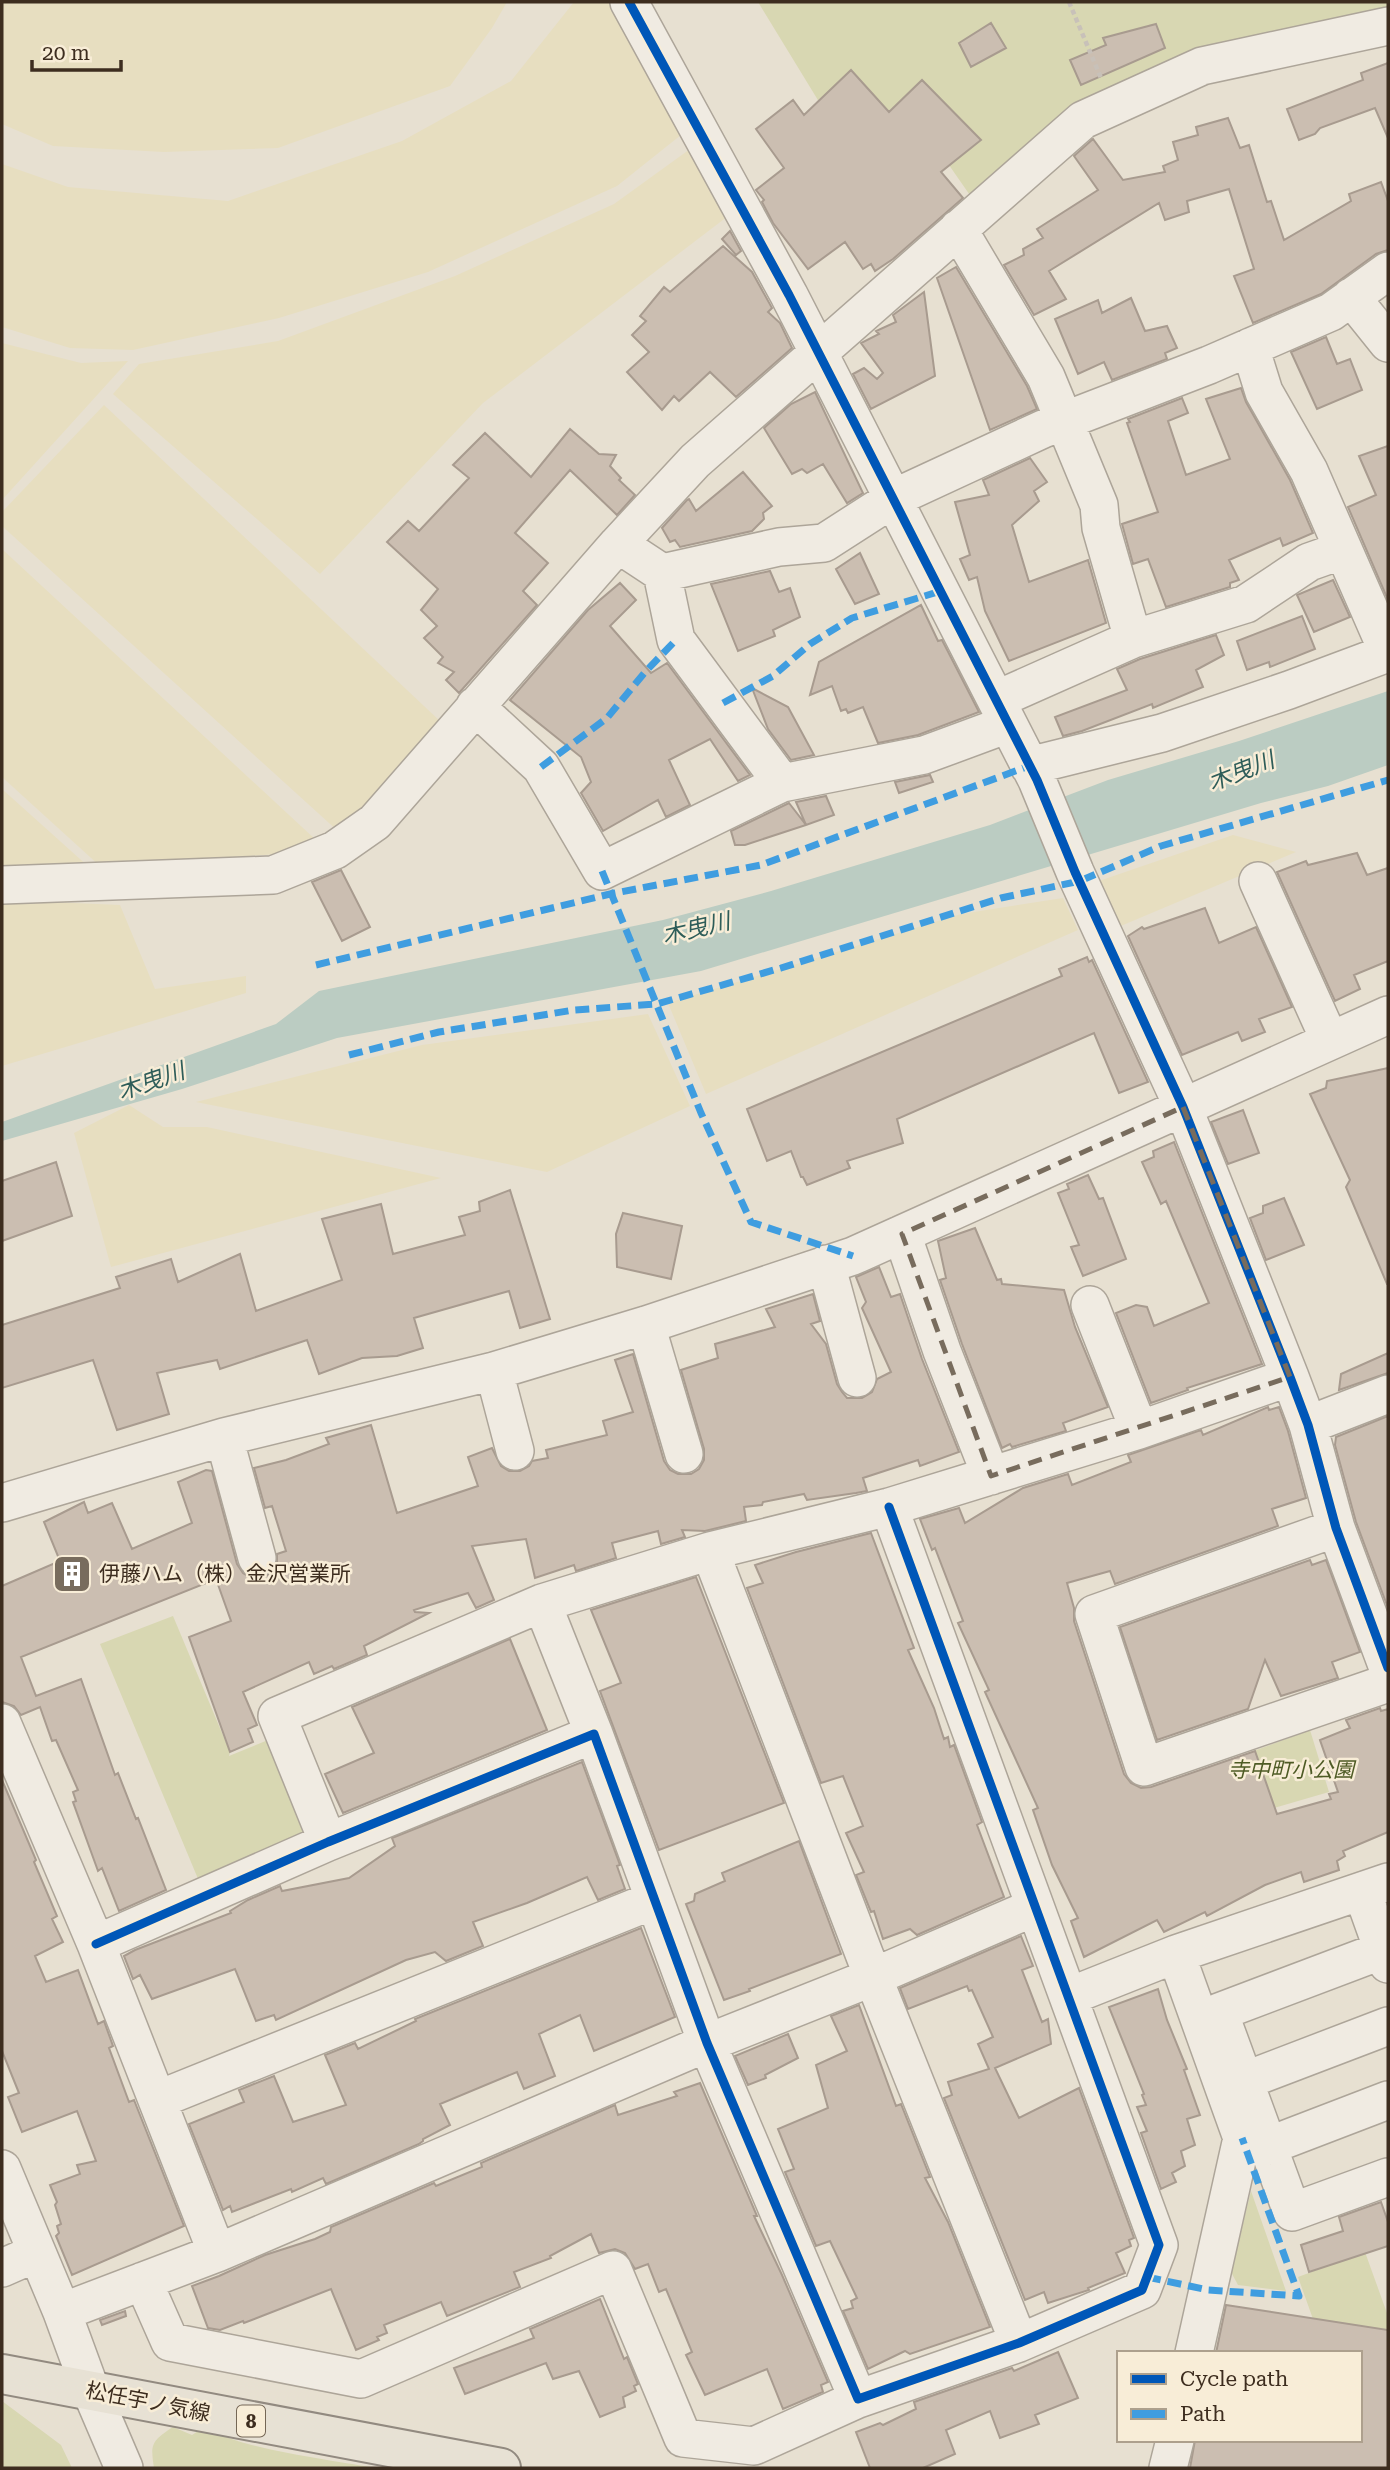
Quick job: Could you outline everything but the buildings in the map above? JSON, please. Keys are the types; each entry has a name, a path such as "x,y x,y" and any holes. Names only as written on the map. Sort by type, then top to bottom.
{"main road":[{"name":"松任宇ノ気線","path":"2,2374 501,2468"}],"street":[{"path":"629,2 818,351 1033,773 1075,872 1183,1107 1308,1425 1336,1528 1388,1668"},
{"path":"2,886 273,875 335,850 375,822 618,544 695,461 1083,120 1202,66 1388,26"},
{"path":"958,229 1046,377 1065,421 1099,505 1101,528 1133,639"},
{"path":"662,573 779,547 824,543 894,498 1065,421 1331,312 1388,271"},
{"path":"1351,297 1388,343"},
{"path":"1033,773 1289,690 1388,652 1309,471 1264,392 1250,347"},
{"path":"618,544 662,573 676,640 782,783"},
{"path":"475,706 541,767 602,871 782,783 925,755 1133,639 1246,604 1309,562 1343,550"},
{"path":"1258,881 1330,1041"},
{"path":"2,1503 224,1437 494,1371 646,1325 853,1256 1388,1015"},
{"path":"902,1234 942,1351 991,1476"},
{"path":"826,1264 857,1378"},
{"path":"1090,1306 1139,1430"},
{"path":"646,1325 684,1454"},
{"path":"494,1371 515,1451"},
{"path":"328,1842 276,1716 542,1603 710,1551 889,1507 1139,1430 1290,1377"},
{"path":"1308,1425 1388,1394"},
{"path":"224,1437 257,1558"},
{"path":"143,2281 170,2342 361,2379 613,2270 683,2438 754,2446 858,2399 1019,2343 1142,2290 1159,2245 889,1507"},
{"path":"1336,1528 1094,1614 1144,1767 1388,1683"},
{"path":"710,1551 873,1977 1019,2343"},
{"path":"542,1603 594,1734 707,2043 858,2399"},
{"path":"2,1723 96,1944 217,2253"},
{"path":"96,1944 328,1842 594,1734"},
{"path":"1070,1996 1176,1954 1375,1886 1386,1957 1219,2012 1292,2213 1388,2177"},
{"path":"157,2100 654,1899"},
{"path":"62,2312 217,2253 707,2043 873,1977 1035,1907"},
{"path":"1176,1954 1242,2138 1194,2351"},
{"path":"1244,2081 1388,2026"},
{"path":"1268,2146 1388,2100"},
{"path":"2,2169 124,2468"},
{"path":"2,2268 36,2253"},
{"path":"1168,2468 1174,2442"}],"path":[{"path":"1069,2 1113,106"}],"highlighted area":[{"path":"1183,1107 1290,1377 991,1476 902,1234"}],"shaded area":[{"path":"2,2 507,2 492,28 450,86 278,148 164,152 53,146 2,124"},
{"path":"574,2 608,2 681,135 617,186 428,272 279,318 133,350 70,348 2,327 2,164 68,187 228,201 402,141 511,81"},
{"path":"697,144 736,210 483,403 320,574 113,394 139,364 278,341 455,276 614,204"},
{"path":"2,343 81,363 128,361 2,500"},
{"path":"104,405 441,722 340,833 2,526 2,512"},
{"path":"2,549 316,840 276,854 101,867 2,777"},
{"path":"2,789 90,868 2,871"},
{"path":"1233,835 1296,852 1116,928 1096,882"},
{"path":"1063,898 1078,930 706,1094 668,1003 961,914"},
{"path":"2,900 120,905 155,989 246,976 246,993 2,1066"},
{"path":"648,1014 690,1106 547,1172 196,1102 422,1045"},
{"path":"129,1105 163,1127 207,1127 441,1178 111,1267 74,1133"}],"green space":[{"path":"758,2 1388,2 1388,26 1203,54 974,201 903,99 846,146"},
{"path":"173,1616 230,1752 229,1756 273,1738 310,1831 201,1886 100,1644"},
{"name":"寺中町小公園","path":"1310,1730 1329,1792 1274,1808 1251,1752"},
{"path":"1251,2191 1286,2291 1238,2285 1231,2272"},
{"path":"1365,2252 1388,2316 1388,2330 1313,2319 1298,2277"},
{"path":"2,2401 61,2445 72,2468 2,2468"},
{"path":"206,2426 236,2441 260,2447 376,2468 154,2468 154,2443 161,2436 173,2427 192,2435"}],"water":[{"name":"木曳川","path":"1388,691 1388,765 1328,786 1261,803 701,971 337,1038 182,1089 2,1141 2,1122 276,1024 319,991 663,920 771,891 990,825 1108,780 1239,741"}],"marked path":[{"path":"723,703 773,676 810,644 852,618 941,591"},
{"path":"541,767 607,718 676,640"},
{"path":"316,965 610,894 761,865 1029,766"},
{"path":"349,1055 439,1032 574,1010 657,1004 781,968 1001,898 1080,881 1161,846 1388,780"},
{"path":"602,871 701,1113 751,1222 853,1256"},
{"path":"1147,2277 1208,2290 1299,2296 1242,2138"}],"cycle path":[{"path":"629,2 789,295 1037,780 1075,872 1183,1107 1290,1377 1308,1425 1336,1528 1388,1668"},
{"path":"96,1944 328,1842 594,1734 707,2043 858,2399 1019,2343 1142,2290 1159,2245 889,1507"}],"place":[{"name":"伊藤ハム（株）金沢営業所","path":"72,1574"}]}
